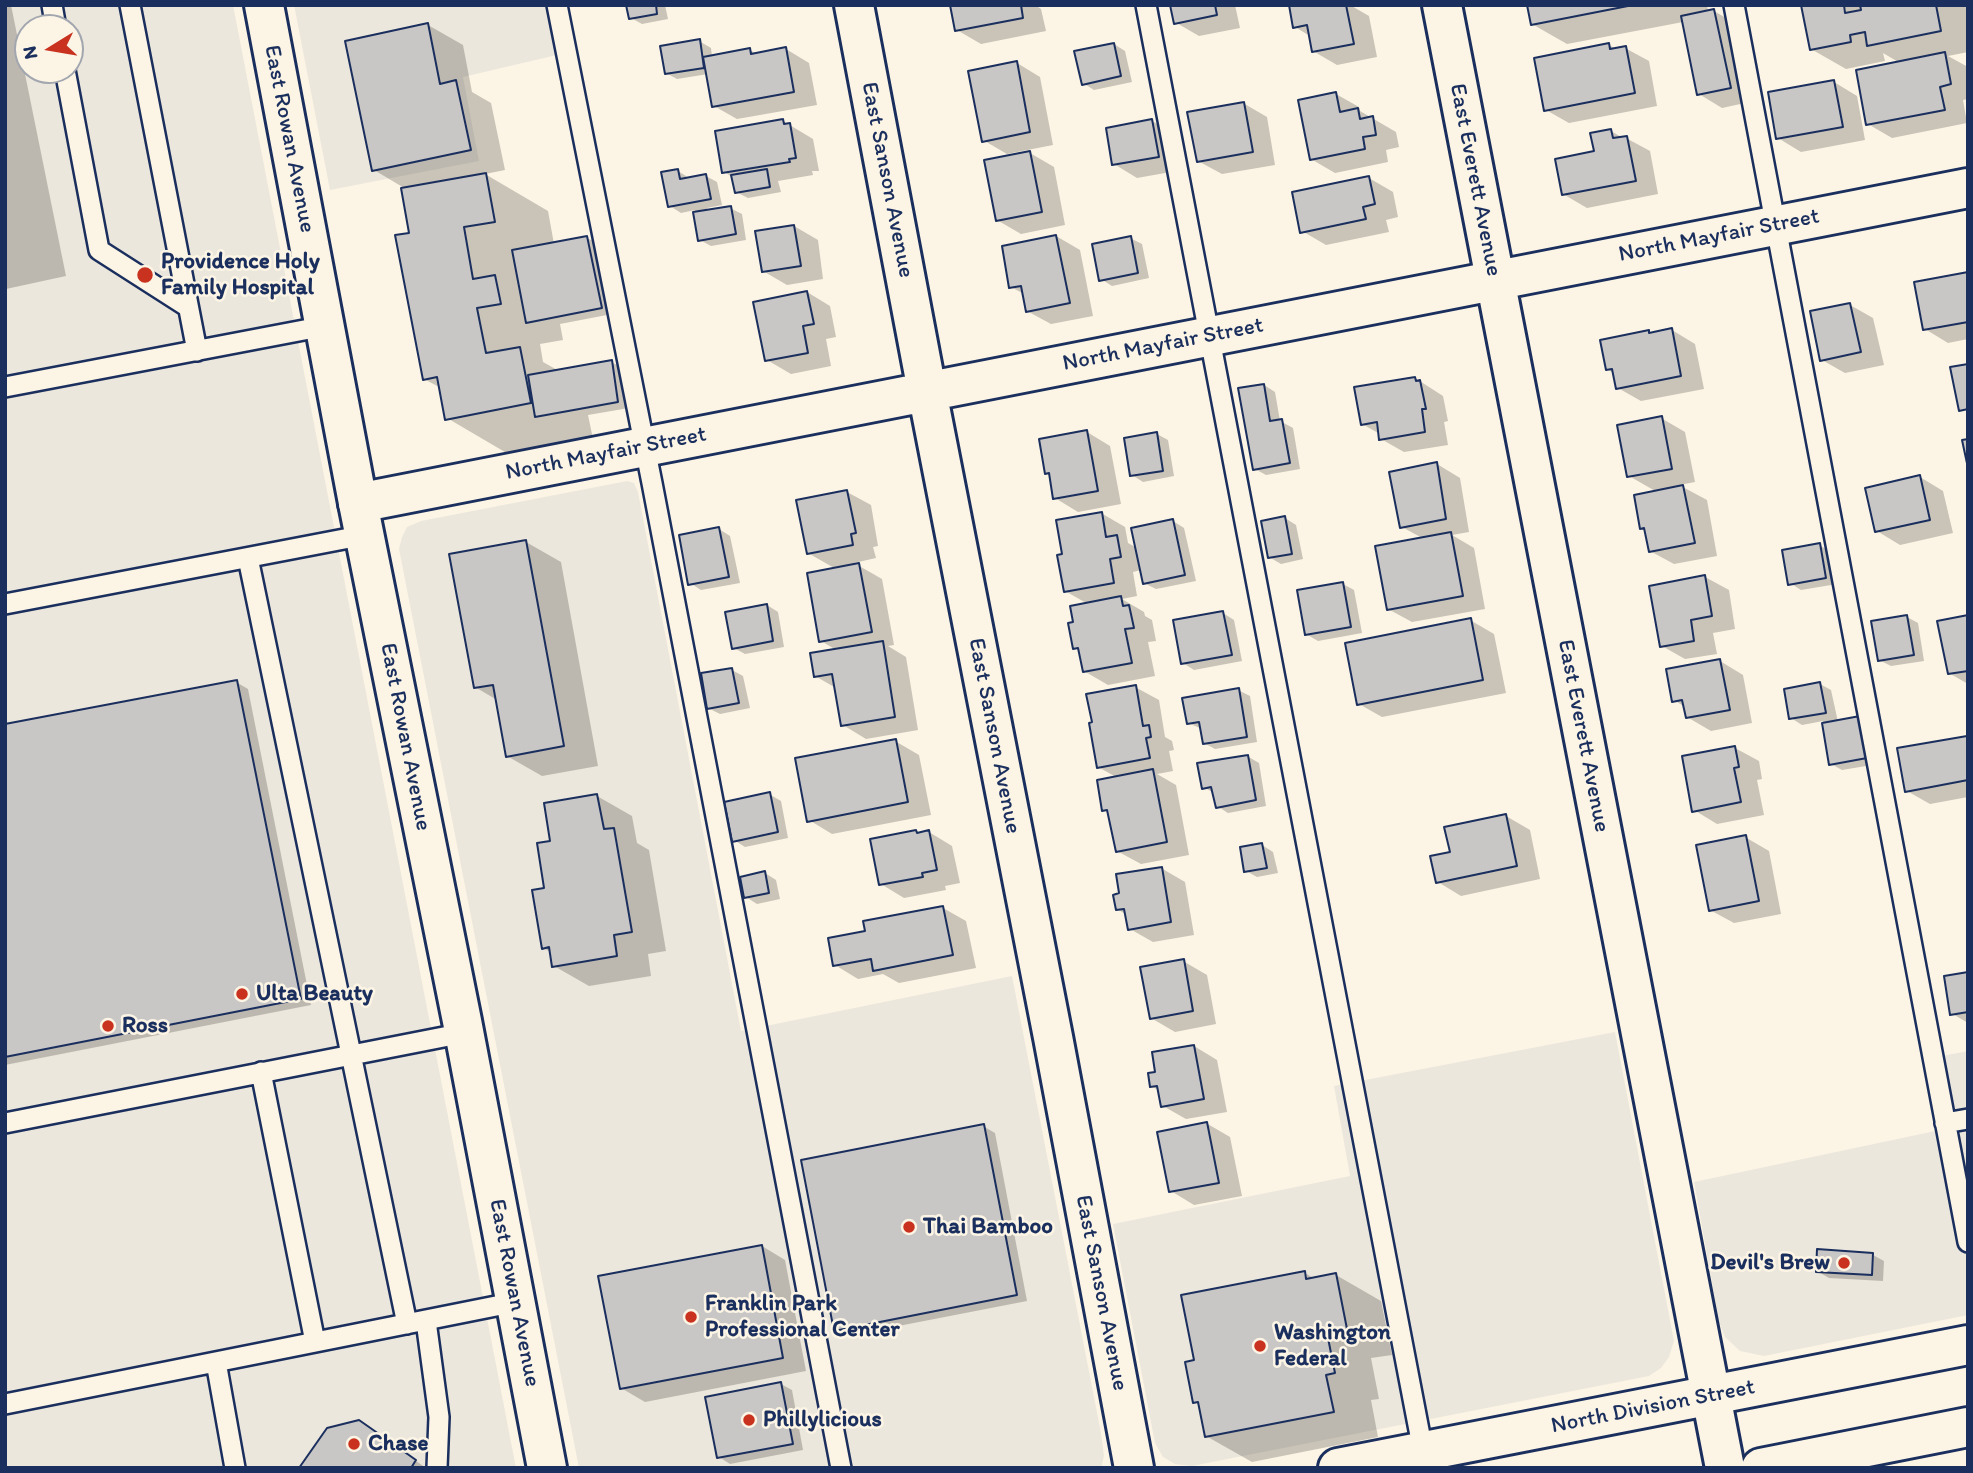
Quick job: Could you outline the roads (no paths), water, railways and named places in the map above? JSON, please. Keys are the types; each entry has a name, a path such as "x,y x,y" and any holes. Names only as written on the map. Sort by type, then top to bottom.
{"street":[{"name":"East Rowan Avenue","path":"264,5 361,519 464,1033 547,1468"},
{"name":"East Sanson Avenue","path":"854,5 1134,1468"},
{"name":"East Everett Avenue","path":"1442,5 1725,1468"},
{"name":"North Mayfair Street","path":"361,519 645,447 1968,188"},
{"name":"North Division Street","path":"1339,1468 1968,1345"},
{"path":"1761,1468 1968,1427"}],"lane":[{"path":"130,5 197,351"},
{"path":"557,5 645,447 841,1468"},
{"path":"1146,5 1423,1451"},
{"path":"1734,5 1968,1242"},
{"path":"68,84 99,250 188,307"},
{"path":"5,387 326,326"},
{"path":"5,604 247,558 361,519"},
{"path":"247,558 351,1055 439,1417 437,1468"},
{"path":"5,1123 464,1033"},
{"path":"261,1072 315,1342"},
{"path":"1945,1124 1968,1119"},
{"path":"5,1404 516,1303"},
{"path":"216,1362 235,1468"}],"place":[{"name":"Providence Holy Family Hospital","path":"145,275"},
{"name":"Ulta Beauty","path":"242,994"},
{"name":"Ross","path":"108,1026"},
{"name":"Thai Bamboo","path":"909,1227"},
{"name":"Devil's Brew","path":"1844,1263"},
{"name":"Franklin Park Professional Center","path":"691,1317"},
{"name":"Washington Federal","path":"1260,1346"},
{"name":"Phillylicious","path":"749,1420"},
{"name":"Chase","path":"354,1444"}]}
